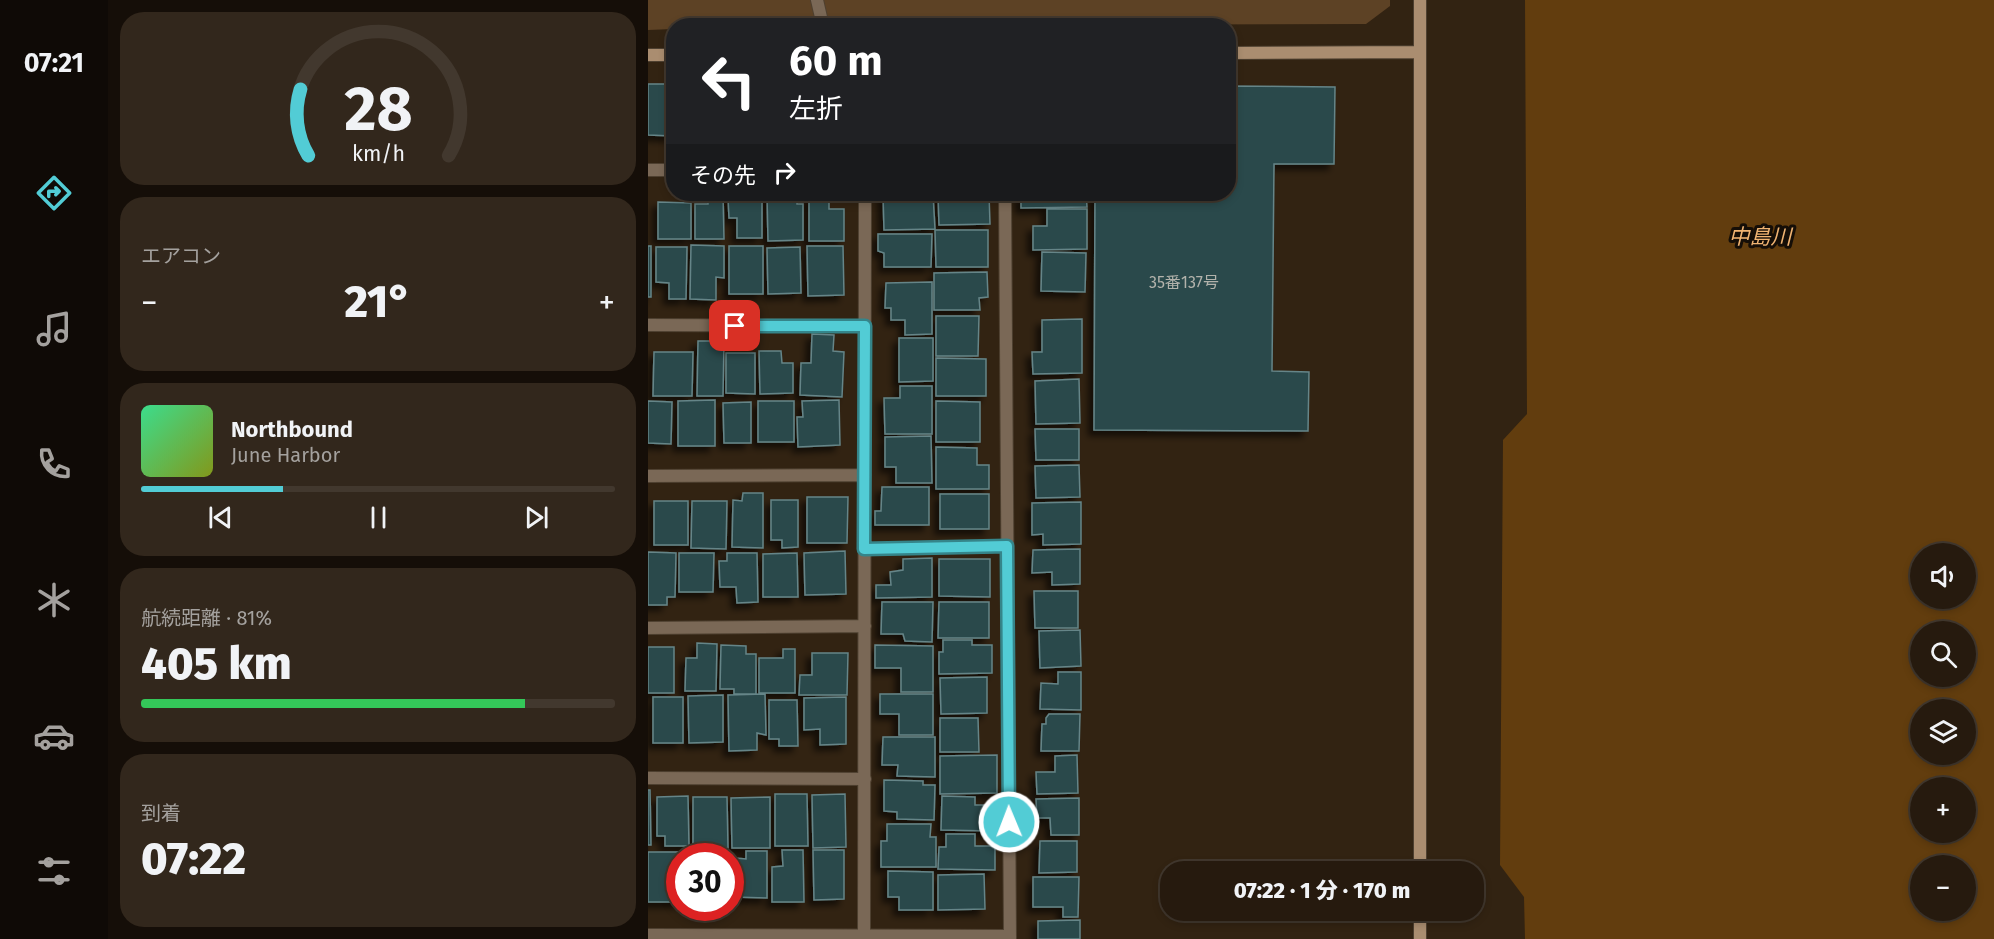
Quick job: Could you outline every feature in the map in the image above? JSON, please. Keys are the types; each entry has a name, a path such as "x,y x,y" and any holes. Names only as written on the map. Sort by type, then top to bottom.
{"street":[{"path":"817,0 821,18"},
{"path":"1420,0 1420,861"},
{"path":"1236,53 1420,52"},
{"path":"648,56 666,55"},
{"path":"648,170 666,170"},
{"path":"864,936 866,201"},
{"path":"648,936 1010,938 1005,201"},
{"path":"648,325 865,326"},
{"path":"648,476 865,475"},
{"path":"864,549 1007,546"},
{"path":"648,628 865,626"},
{"path":"648,778 865,779"},
{"path":"1420,921 1420,939"}],"shaded area":[{"path":"648,0 1390,0 1390,6 1366,24 1236,24 1236,18 666,18 666,29 648,30"}],"water":[{"name":"中島川","path":"1525,0 1994,0 1994,939 1525,939 1524,897 1500,865 1503,440 1527,414"}],"building":[{"path":"648,84 666,84 666,136 648,135"},
{"path":"1236,86 1335,87 1334,164 1274,164 1272,371 1309,372 1308,431 1094,430 1095,201 1236,201"},
{"path":"708,201 723,201 724,239 695,239 695,204 708,204"},
{"path":"728,201 762,201 762,238 737,238 737,218 729,218"},
{"path":"767,201 797,201 797,204 803,204 803,240 768,241"},
{"path":"809,201 829,201 829,209 844,209 844,241 809,241"},
{"path":"883,201 933,201 935,229 884,230"},
{"path":"938,201 989,201 990,224 939,225"},
{"path":"1021,201 1087,201 1087,207 1021,208"},
{"path":"658,202 691,203 691,239 658,239"},
{"path":"1047,209 1087,209 1087,249 1033,250 1033,226 1047,226"},
{"path":"935,230 988,230 988,267 936,267"},
{"path":"878,234 932,234 931,267 884,267 884,253 878,251"},
{"path":"691,245 724,246 724,278 716,277 716,300 690,299"},
{"path":"648,246 651,246 651,297 648,297"},
{"path":"729,246 763,246 763,294 729,294"},
{"path":"807,246 843,246 844,295 808,296"},
{"path":"656,247 687,247 686,299 669,299 669,283 656,282"},
{"path":"800,247 801,293 768,294 767,248"},
{"path":"1042,252 1086,253 1085,292 1041,291"},
{"path":"987,272 988,297 979,298 980,310 934,310 934,273"},
{"path":"932,282 932,334 905,335 905,320 891,320 891,308 885,308 886,283"},
{"path":"936,316 979,316 978,356 936,356"},
{"path":"1082,319 1082,373 1033,374 1032,352 1042,352 1042,320"},
{"path":"812,334 834,335 833,351 844,352 842,397 800,395 801,363 811,363"},
{"path":"899,338 933,338 933,381 899,382"},
{"path":"698,341 724,341 723,396 697,396"},
{"path":"759,351 781,351 782,363 793,363 793,393 760,394"},
{"path":"654,352 693,352 692,396 653,396"},
{"path":"726,353 755,353 755,394 726,393"},
{"path":"936,358 986,359 986,396 936,396"},
{"path":"1079,379 1080,423 1036,424 1035,381"},
{"path":"900,386 932,386 932,434 885,434 884,398 900,398"},
{"path":"715,400 715,446 678,446 678,401"},
{"path":"839,400 840,445 798,447 797,417 803,417 802,401"},
{"path":"648,401 672,402 671,444 648,443"},
{"path":"758,401 794,401 794,442 758,442"},
{"path":"936,401 980,402 980,442 936,442"},
{"path":"751,402 751,443 724,443 723,403"},
{"path":"1035,429 1079,429 1079,460 1036,460"},
{"path":"931,436 932,483 896,483 896,467 885,467 885,437"},
{"path":"936,447 977,448 977,465 989,465 989,489 936,489"},
{"path":"1079,465 1080,497 1036,498 1035,466"},
{"path":"882,487 929,487 929,525 875,525 875,511 881,511"},
{"path":"743,493 763,493 763,548 732,547 733,500 742,501"},
{"path":"940,494 989,494 989,529 940,529"},
{"path":"807,497 848,497 847,543 807,543"},
{"path":"771,500 798,500 798,547 782,548 782,540 771,540"},
{"path":"654,501 688,501 688,545 654,545"},
{"path":"692,501 727,501 726,549 691,548"},
{"path":"1081,502 1081,544 1043,545 1043,534 1032,535 1032,503"},
{"path":"1080,549 1080,584 1052,585 1052,572 1032,573 1033,550"},
{"path":"845,551 846,594 805,595 804,553"},
{"path":"648,552 676,553 675,597 667,597 667,605 648,605"},
{"path":"679,553 714,553 713,592 679,592"},
{"path":"727,553 757,553 758,602 737,603 736,587 720,587 719,561 727,561"},
{"path":"797,553 798,597 763,597 763,554"},
{"path":"932,558 932,597 876,598 876,585 891,585 890,572 903,570 903,559"},
{"path":"939,559 990,559 990,597 939,596"},
{"path":"1034,591 1078,591 1078,628 1035,628"},
{"path":"882,602 933,602 932,642 905,641 903,634 881,634"},
{"path":"939,602 989,602 989,638 938,638"},
{"path":"1080,630 1081,666 1040,668 1039,631"},
{"path":"943,640 972,640 972,645 992,645 992,673 939,674 939,652 943,652"},
{"path":"697,643 717,644 716,691 685,691 686,658 697,658"},
{"path":"721,645 746,646 746,654 756,654 756,694 734,694 734,689 720,689"},
{"path":"875,645 933,646 933,692 901,692 901,668 875,668"},
{"path":"648,647 674,647 674,693 648,693"},
{"path":"783,649 795,649 795,693 759,693 759,658 783,658"},
{"path":"812,653 848,653 847,695 799,695 800,675 812,675"},
{"path":"1058,672 1081,672 1081,710 1040,709 1041,683 1058,684"},
{"path":"987,677 987,713 941,714 940,678"},
{"path":"765,694 766,735 757,733 757,750 729,751 728,695"},
{"path":"880,694 933,694 933,735 899,735 899,714 880,714"},
{"path":"723,695 723,742 689,743 688,696"},
{"path":"653,697 683,697 683,743 653,743"},
{"path":"846,697 846,744 820,745 820,729 804,730 804,698"},
{"path":"769,700 797,700 798,746 779,746 779,739 769,739"},
{"path":"1049,714 1080,714 1079,751 1041,751 1042,724 1046,724"},
{"path":"940,718 978,718 979,752 940,752"},
{"path":"883,737 935,737 935,777 897,776 898,765 882,765"},
{"path":"997,755 997,793 940,794 940,756"},
{"path":"1077,755 1078,793 1037,794 1036,772 1055,772 1055,756"},
{"path":"884,780 923,781 923,785 935,785 934,820 897,819 897,812 884,811"},
{"path":"648,790 650,790 651,845 648,845"},
{"path":"775,794 807,794 808,846 775,846"},
{"path":"845,794 846,847 813,848 812,795"},
{"path":"688,796 689,843 666,843 665,846 665,836 657,836 657,797"},
{"path":"942,796 975,797 975,805 994,805 993,831 941,830"},
{"path":"693,797 727,797 728,843 693,843"},
{"path":"770,797 770,848 744,848 744,843 732,843 731,798"},
{"path":"1079,798 1079,835 1051,835 1050,818 1037,818 1036,799"},
{"path":"887,824 931,824 930,837 936,837 936,867 881,867 881,841 887,841"},
{"path":"946,834 975,834 975,846 995,846 995,870 938,869 939,847 946,847"},
{"path":"1040,841 1077,841 1077,872 1039,873"},
{"path":"782,850 803,850 804,902 772,902 772,867 783,866"},
{"path":"813,850 844,850 844,899 814,900"},
{"path":"746,851 767,851 767,898 744,897 744,859 746,859"},
{"path":"648,852 666,852 666,902 648,902"},
{"path":"888,871 933,872 933,910 899,910 899,897 888,897"},
{"path":"984,874 985,909 938,910 938,875"},
{"path":"1033,877 1079,877 1078,917 1063,917 1063,907 1033,907"},
{"path":"1080,920 1080,939 1038,939 1038,921"}],"route":[{"path":"735,326 865,326 864,549 1007,546 1009,822"}]}
